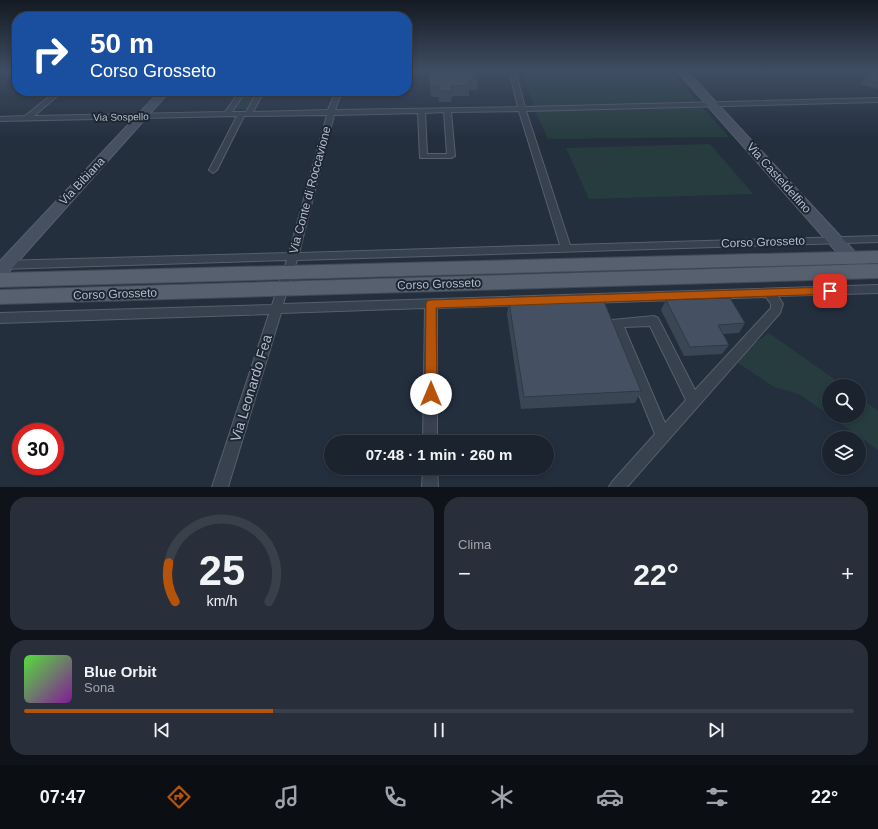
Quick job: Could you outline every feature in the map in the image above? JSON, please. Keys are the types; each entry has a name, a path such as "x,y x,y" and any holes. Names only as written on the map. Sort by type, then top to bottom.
{"main road":[{"name":"Corso Grosseto","path":"0,297 284,281 878,257"},
{"name":"Corso Grosseto","path":"1,270 284,281 871,271"}],"street":[{"path":"518,93 566,248"},
{"name":"Via Casteldelfino","path":"702,93 851,258 871,271 877,291"},
{"path":"27,118 54,96"},
{"name":"Via Bibiana","path":"1,270 160,96"},
{"path":"227,115 240,96"},
{"path":"213,170 245,114 258,96"},
{"name":"Via Conte di Roccavione","path":"284,281 293,256 331,112 337,96"},
{"name":"Via Sospello","path":"0,119 714,105 878,100"},
{"path":"421,110 423,156 451,156 447,110"},
{"name":"Corso Grosseto","path":"1,270 293,256 878,239"},
{"name":"Via Leonardo Fea","path":"220,487 284,281"},
{"name":"Corso Grosseto","path":"0,318 769,292 877,291"},
{"path":"617,487 776,310 777,304 769,292"},
{"path":"430,435 431,304"},
{"path":"663,435 616,323 654,321 694,402"},
{"path":"430,475 430,487"}],"green space":[{"path":"529,93 689,93 729,137 548,139 534,108"},
{"path":"240,96 258,96 251,109 231,109"},
{"path":"710,144 753,194 589,199 566,148"},
{"path":"769,333 834,379 822,379 822,410 799,394 774,387 732,359"},
{"path":"866,402 878,411 878,450 866,442 866,431 851,431 840,423 866,423"}],"building":[{"path":"730,298 745,323 718,325 729,345 690,347 666,300"},
{"path":"603,299 641,391 524,397 509,302"}],"route":[{"path":"431,394 431,304 830,291"}]}
